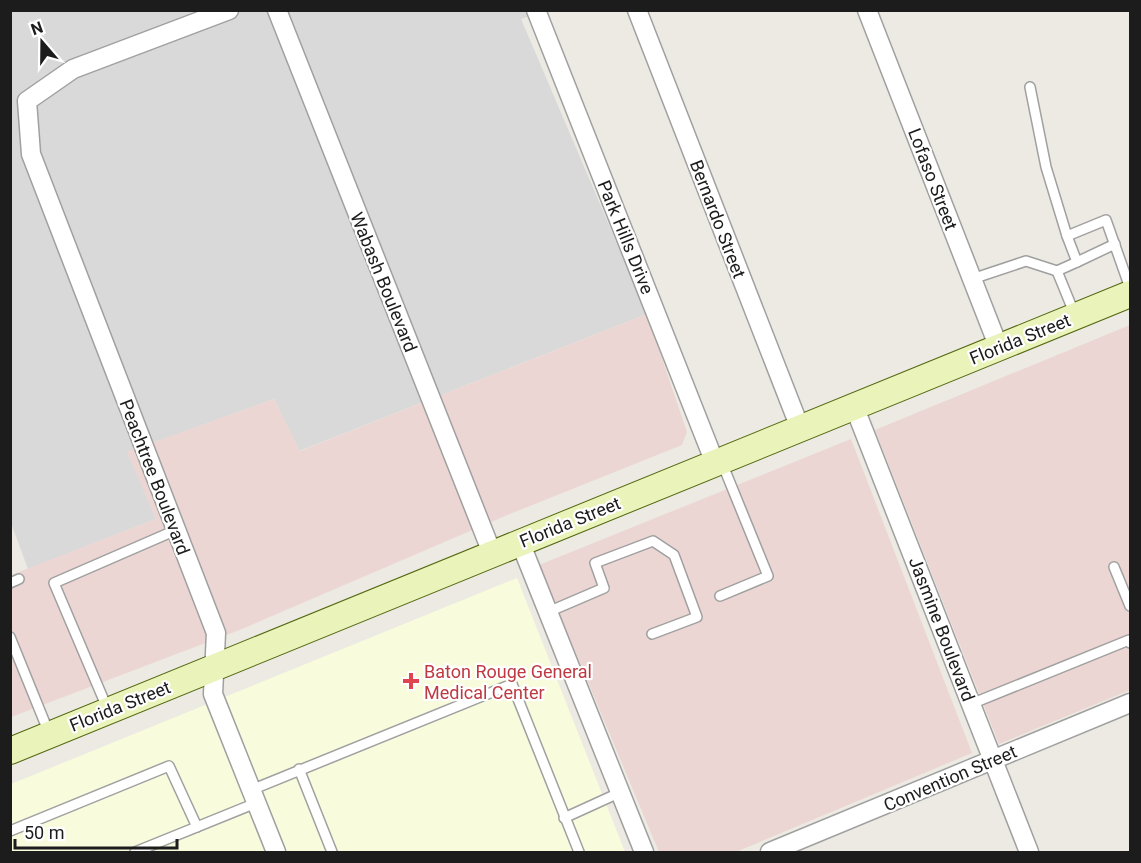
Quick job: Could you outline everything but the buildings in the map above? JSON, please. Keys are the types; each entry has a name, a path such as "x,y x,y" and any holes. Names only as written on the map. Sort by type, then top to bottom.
{"main road":[{"name":"Florida Street","path":"10,751 1131,294"}],"street":[{"name":"Peachtree Boulevard","path":"229,10 73,69 27,101 31,154 216,633 213,694 276,852"},
{"name":"Wabash Boulevard","path":"277,10 492,553"},
{"name":"Park Hills Drive","path":"536,10 718,462"},
{"name":"Bernardo Street","path":"637,10 800,428"},
{"name":"Lofaso Street","path":"867,10 999,348"},
{"name":"Jasmine Boulevard","path":"854,406 1029,852"},
{"path":"520,542 644,852"},
{"name":"Convention Street","path":"770,852 1131,703"}],"lane":[{"path":"1030,87 1046,167 1077,262"},
{"path":"1067,236 1106,220 1131,288"},
{"path":"972,279 1026,261 1057,271 1115,244"},
{"path":"1057,271 1075,316"},
{"path":"718,462 768,576 720,596"},
{"path":"108,711 54,584 176,530"},
{"path":"548,612 604,588 595,563 653,541 674,555 697,617 652,634"},
{"path":"1114,567 1131,606"},
{"path":"10,637 50,735"},
{"path":"971,704 1130,640"},
{"path":"135,852 196,827 299,769 512,684 579,852"},
{"path":"10,831 169,766 196,827"},
{"path":"299,769 332,852"},
{"path":"564,818 621,792"}],"shaded area":[{"path":"11,11 543,11 521,19 647,314 299,451 274,399 128,452 156,519 28,569 11,523"},
{"path":"647,314 687,432 682,445 505,516 242,629 11,717 11,575 156,519 127,452 274,399 300,451"},
{"path":"1130,325 1130,690 999,744 875,430"},
{"path":"851,439 972,753 736,852 659,852 539,565"},
{"name":"Baton Rouge General Medical Center","path":"517,578 625,852 11,852 11,784"}],"place":[{"name":"Baton Rouge General Medical Center","path":"411,681"}]}
